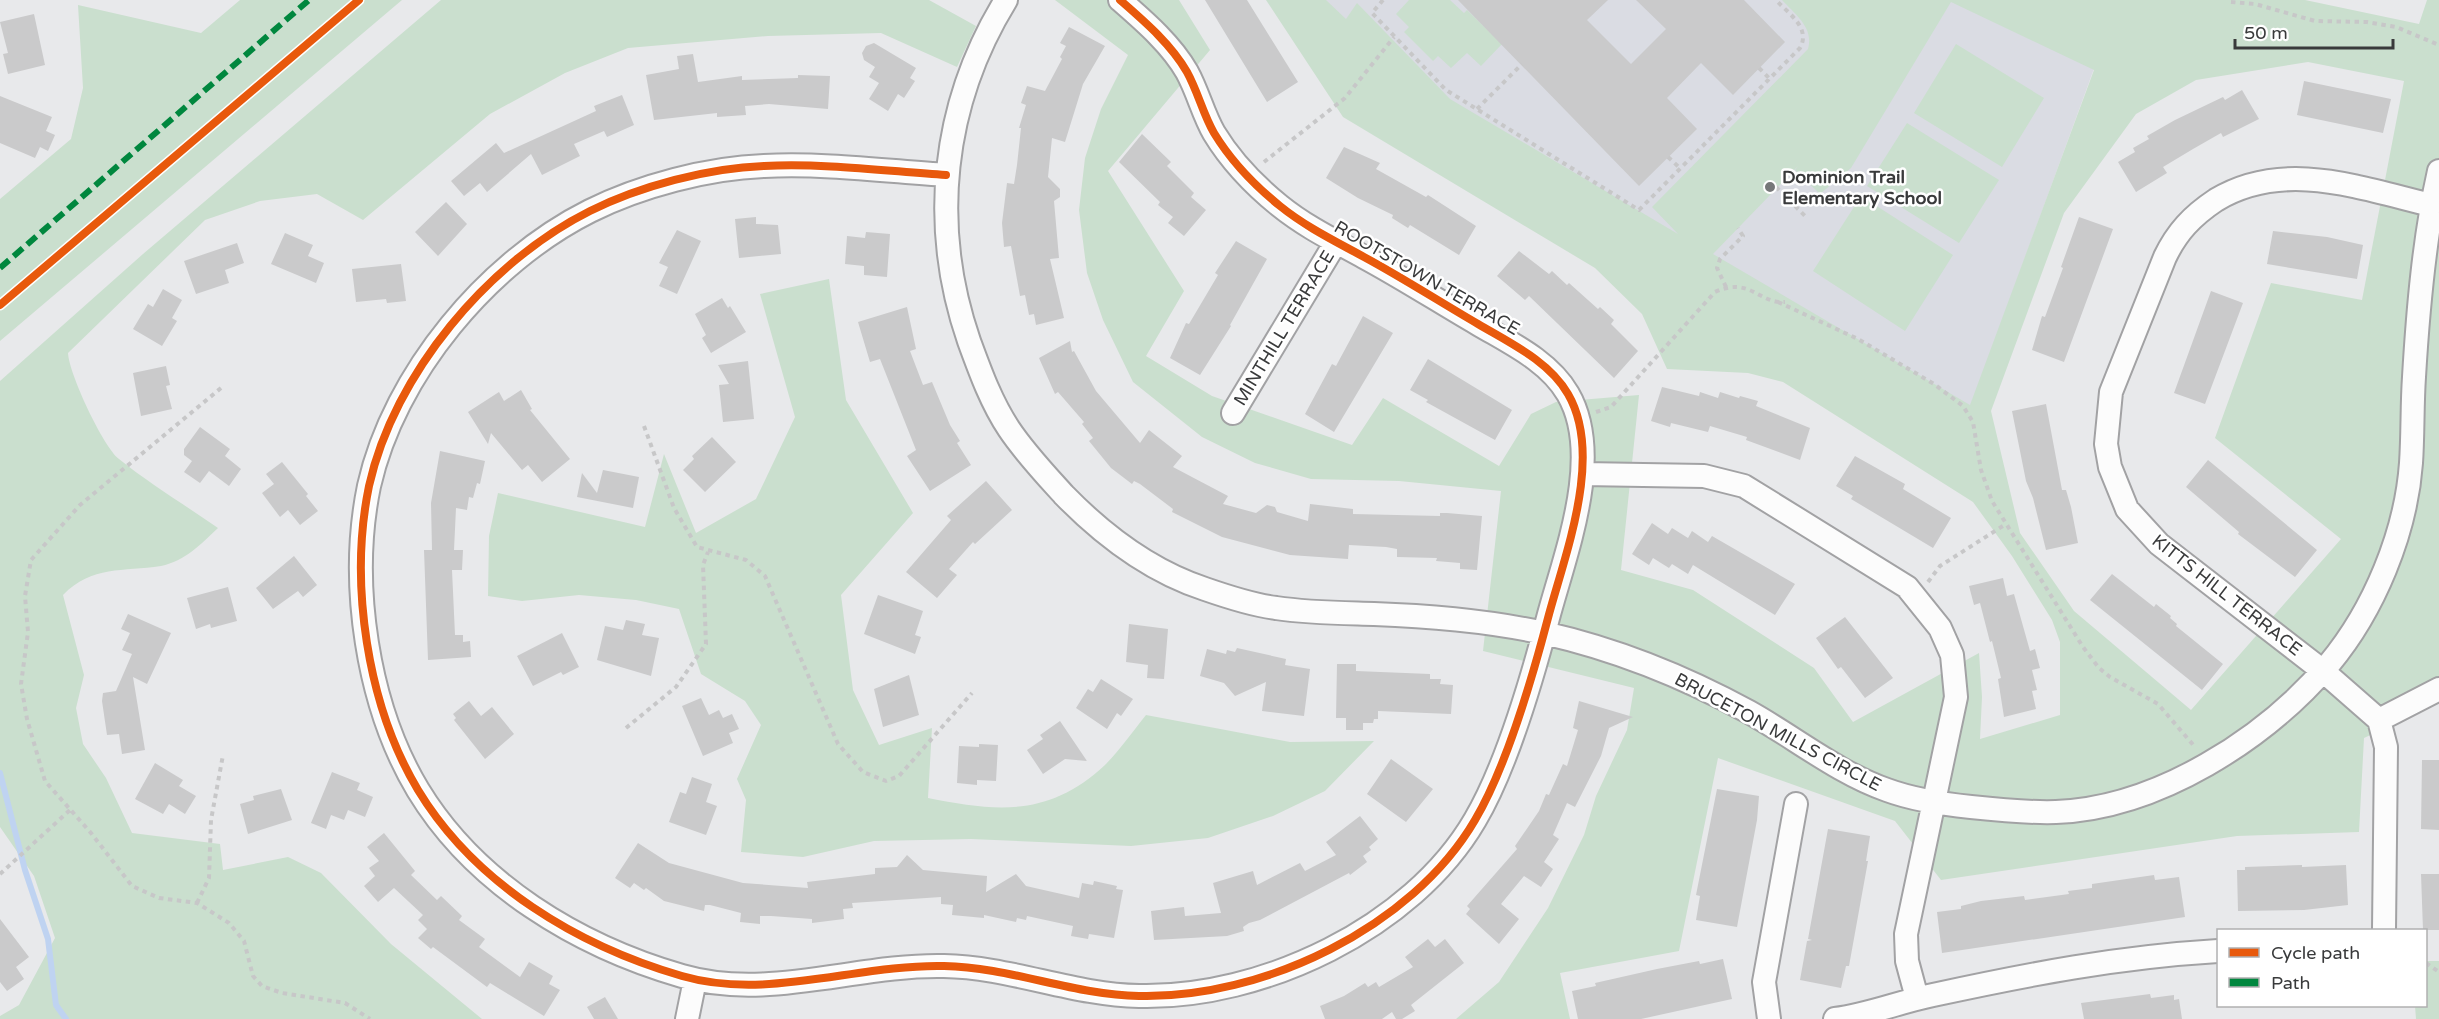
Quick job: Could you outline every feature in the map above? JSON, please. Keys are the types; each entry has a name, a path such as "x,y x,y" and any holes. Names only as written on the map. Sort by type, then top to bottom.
{"street":[{"name":"BRUCETON MILLS CIRCLE","path":"1006,0 973,64 957,115 946,174 951,271 959,310 983,380 1008,427 1037,466 1099,529 1122,547 1174,577 1198,587 1271,608 1320,613 1432,617 1544,633 1685,679 1883,789 1935,803 2001,811 2061,812 2122,801 2207,766 2267,723 2323,670 2348,640 2366,611 2391,551 2404,503 2410,469 2414,374 2431,205 2439,171"},
{"name":"ROOTSTOWN TERRACE","path":"946,174 761,166 646,188 587,212 525,253 453,322 405,395 382,444 369,487 362,545 368,650 383,713 403,761 422,796 478,862 547,918 581,939 651,967 695,980 768,984 810,981 921,965 962,966 1079,989 1135,996 1181,994 1223,987 1301,964 1376,925 1447,859 1475,820 1497,772 1527,691 1544,633 1583,474 1583,440 1567,392 1537,360 1288,212 1247,176 1212,130 1185,68 1169,47 1120,0"},
{"name":"KITTS HILL TERRACE","path":"2379,720 2323,670 2159,544 2127,508 2110,467 2106,444 2111,392 2175,236 2199,211 2229,192 2259,181 2297,177 2318,179 2431,205"},
{"name":"MINTHILL TERRACE","path":"1233,413 1336,242"},
{"path":"1583,474 1704,476 1744,486 1907,587 1940,628 1952,655 1956,697 1906,934 1907,961 1917,998"},
{"path":"2384,929 2386,747 2379,720 2439,689"},
{"path":"1769,1019 1764,982 1796,804"},
{"path":"1834,1019 1857,1016 1917,998 2067,967 2153,955 2217,951"},
{"path":"687,1019 695,980"}],"path":[{"path":"1383,0 1372,13 1446,90 1639,210 1800,48 1805,39 1799,24 1776,0"},
{"path":"2231,2 2255,4 2315,21 2367,22 2396,27 2439,45"},
{"path":"1247,176 1345,98 1394,37"},
{"path":"1477,109 1522,64"},
{"path":"1759,68 1770,79"},
{"path":"1668,157 1681,168"},
{"path":"1776,187 1806,217"},
{"path":"1726,287 1717,268 1720,259 1743,236 1738,228"},
{"path":"1577,418 1611,406 1715,292 1726,287 1754,290 1858,339 1934,384 1963,405 1973,423 1981,470 1992,501 2099,668 2110,677 2157,704 2190,739 2207,766"},
{"path":"1778,302 1785,302"},
{"path":"221,388 80,505 31,560 24,596 28,632 21,684 27,719 45,781 132,886 159,898 197,903 229,923 244,941 253,976 262,986 282,993 345,1003 370,1019"},
{"path":"644,426 674,508 697,547 708,552 746,560 765,576 838,744 863,772 886,781 899,776 972,693"},
{"path":"1917,597 1940,566 2006,524"},
{"path":"626,728 676,687 706,644 703,565 708,552"},
{"path":"197,903 209,878 211,820 222,756"},
{"path":"0,874 70,810"}],"shaded area":[{"name":"Dominion Trail Elementary School","path":"1291,0 2119,0 1953,455"}],"green space":[{"path":"240,0 402,0 0,341 0,199 71,139 83,88 78,5 201,33"},
{"path":"441,0 929,0 976,26 957,67 881,33 768,36 628,48 565,73 490,114 363,220 317,194 260,201 205,220 68,353 80,392 112,452 143,477 218,528 192,551 170,564 97,574 74,585 63,595 84,675 76,708 83,744 106,778 132,833 220,844 223,870 288,857 321,873 391,944 482,1019 0,1019 0,1016 19,1005 55,938 34,876 0,827 0,381 143,254"},
{"path":"1055,0 1179,0 1210,50 1108,171 1184,291 1146,356 1212,396 1352,445 1383,398 1499,466 1531,414 1556,402 1639,395 1621,570 1693,590 1814,668 1853,722 1979,653 1982,697 1980,739 2060,715 2060,642 2052,620 2012,556 1973,502 1783,382 1748,373 1667,369 1642,314 1595,268 1343,117 1266,0 1326,0 1346,19 1357,3 1450,99 1678,234 1652,207 1808,49 1806,28 1782,0 2305,0 2419,24 2427,0 2439,0 2439,703 2364,738 2359,832 2237,836 1941,880 1895,821 1718,758 1679,951 1560,973 1570,1019 1456,1019 1499,982 1548,908 1584,835 1596,796 1627,730 1634,688 1483,651 1501,491 1399,481 1311,479 1255,463 1202,437 1133,382 1103,320 1087,273 1079,210 1085,158 1101,109 1128,55","holes":["1951,2 2094,70 1970,405 1713,254 1798,166 1795,170 1820,194 1851,168","2308,62 2404,81 2362,300 2271,283 2215,438 2341,539 2191,710 2074,611 2020,533 1991,411 2064,213 2136,114 2196,80"]},
{"path":"1409,0 1450,0 1464,13 1467,10 1502,44 1481,66 1467,53 1451,68 1438,56 1433,61 1404,32 1409,27 1396,14"},
{"path":"1956,44 2044,98 2002,167 1914,113"},
{"path":"1907,123 1999,180 1959,243 1867,186"},
{"path":"1861,196 1953,255 1905,331 1813,271"},
{"path":"829,279 846,400 913,513 841,595 853,690 879,745 932,728 928,798 977,806 1000,807 1043,802 1064,794 1105,765 1146,715 1290,742 1374,741 1325,791 1273,816 1208,838 1131,846 971,839 874,841 803,857 741,852 746,800 737,779 761,725 745,701 701,674 679,609 636,600 579,595 522,601 488,596 489,536 498,493 645,527 664,454 696,533 756,499 795,417 760,294"},
{"path":"2427,961 2439,961 2439,1019 2416,1019 2415,1007 2427,1007"}],"building":[{"path":"1205,0 1247,0 1298,82 1267,102"},
{"path":"1458,0 1608,0 1587,20 1631,64 1666,29 1636,0 1744,0 1785,42 1733,95 1701,63 1667,98 1697,129 1639,186"},
{"path":"34,14 45,65 8,74 3,54 8,53 0,22"},
{"path":"1069,27 1105,46 1083,84 1065,142 1052,138 1048,177 1060,189 1060,197 1054,201 1059,258 1050,259 1064,318 1036,325 1034,314 1029,315 1025,295 1020,296 1011,246 1004,247 1002,223 1007,183 1014,184 1021,128 1019,128 1026,105 1021,103 1027,86 1045,91 1062,59 1060,57 1066,46 1060,43"},
{"path":"874,43 916,68 910,78 915,81 904,98 898,94 888,111 869,99 879,83 869,77 875,67 864,60 862,53 866,46"},
{"path":"693,54 698,82 742,76 742,80 798,78 798,75 830,76 828,109 769,104 745,106 746,115 717,117 717,113 654,120 646,75 679,69 677,56"},
{"path":"2304,81 2391,99 2383,133 2297,115"},
{"path":"2242,90 2259,119 2223,137 2221,133 2193,149 2163,167 2167,173 2136,192 2118,162 2135,152 2133,148 2149,139 2147,136 2175,120 2223,97 2225,100"},
{"path":"622,95 634,125 607,137 604,131 574,144 580,156 542,175 531,154 487,192 480,183 464,196 451,181 496,143 504,153 596,111 594,106"},
{"path":"0,96 52,117 46,131 55,135 48,151 40,147 35,158 0,143"},
{"path":"1142,134 1171,162 1167,166 1194,193 1191,197 1206,210 1184,236 1168,223 1173,217 1158,205 1160,202 1119,162"},
{"path":"1344,147 1380,163 1376,169 1426,197 1428,195 1476,226 1459,255 1410,225 1408,228 1392,218 1393,215 1358,198 1326,178"},
{"path":"446,202 467,224 438,256 415,232"},
{"path":"756,217 756,224 778,225 781,254 739,258 735,219"},
{"path":"2079,217 2113,229 2064,362 2032,350 2042,316 2045,317 2063,268 2061,267"},
{"path":"677,230 701,241 677,294 659,286 668,267 659,263"},
{"path":"2273,231 2327,237 2363,245 2357,279 2267,264"},
{"path":"866,232 890,234 887,277 864,275 864,266 845,264 847,236 865,238"},
{"path":"285,233 313,245 308,256 324,263 316,283 271,264"},
{"path":"1236,241 1267,259 1231,326 1200,375 1170,358 1186,323 1189,324 1218,275 1215,273"},
{"path":"237,243 244,263 225,270 229,283 196,294 184,261"},
{"path":"1519,251 1549,274 1552,271 1567,285 1569,283 1598,309 1600,307 1614,320 1611,324 1638,351 1614,378 1529,296 1525,300 1497,276"},
{"path":"401,264 406,301 387,303 386,299 356,302 352,269"},
{"path":"163,289 182,300 172,318 177,321 162,346 133,329 148,304 153,307"},
{"path":"2211,291 2243,303 2205,404 2174,393"},
{"path":"722,298 728,308 730,306 746,332 711,353 702,338 706,335 695,314"},
{"path":"907,307 916,349 910,351 923,385 932,382 950,425 960,441 957,443 971,465 930,491 907,456 916,450 880,359 870,362 858,322"},
{"path":"1363,316 1393,333 1334,432 1305,414 1332,364 1336,366"},
{"path":"1070,341 1072,352 1074,351 1096,391 1140,443 1149,430 1182,456 1173,467 1228,496 1223,504 1256,513 1267,505 1275,507 1277,512 1308,521 1310,504 1353,509 1353,514 1440,516 1440,513 1447,513 1482,516 1477,570 1460,569 1460,563 1436,561 1437,558 1397,557 1397,549 1386,547 1349,545 1348,559 1290,555 1222,537 1172,512 1173,509 1140,484 1134,481 1132,484 1111,468 1089,441 1093,438 1082,424 1084,422 1058,392 1055,394 1039,358"},
{"path":"1428,359 1512,410 1495,440 1426,402 1428,400 1410,390"},
{"path":"748,361 754,419 723,422 719,385 729,384 718,365"},
{"path":"166,366 170,385 166,386 172,409 141,416 133,373"},
{"path":"1662,387 1699,396 1700,392 1718,398 1720,392 1739,398 1740,396 1758,401 1756,406 1810,428 1800,460 1746,440 1747,437 1710,426 1708,432 1671,423 1670,427 1651,421"},
{"path":"521,390 532,409 530,410 570,459 542,482 528,465 522,470 491,433 488,444 468,412 499,392 504,401"},
{"path":"2046,404 2062,490 2066,490 2078,543 2046,550 2033,498 2026,481 2012,411"},
{"path":"200,427 230,449 225,456 241,469 229,486 209,471 200,483 184,472 192,461 184,455 184,449"},
{"path":"712,437 736,462 705,492 683,470 694,459 692,456"},
{"path":"440,451 485,461 480,484 477,483 473,498 469,497 467,510 456,508 454,550 463,550 462,570 452,570 455,635 463,635 463,642 470,641 471,657 428,660 424,550 432,550 431,503"},
{"path":"1855,456 1905,484 1903,489 1951,518 1933,548 1851,499 1853,496 1836,486"},
{"path":"2208,460 2317,550 2295,577 2238,534 2239,532 2186,487"},
{"path":"282,462 308,494 306,496 318,511 300,525 288,510 280,517 262,493 274,484 266,474"},
{"path":"603,470 639,477 633,508 577,497 582,473 597,493"},
{"path":"986,481 1012,510 975,544 973,542 949,569 957,575 937,598 906,572 951,520 947,516"},
{"path":"1652,523 1668,534 1672,528 1688,538 1692,531 1708,542 1712,536 1795,584 1775,615 1693,565 1688,574 1672,564 1669,568 1653,558 1649,565 1632,554"},
{"path":"294,556 317,585 303,597 298,591 273,609 256,588"},
{"path":"2112,574 2154,607 2156,604 2171,616 2176,626 2223,664 2202,690 2090,600"},
{"path":"2003,578 2007,596 2014,594 2030,651 2035,649 2040,668 2032,670 2037,690 2032,691 2036,709 2004,717 1998,679 2001,678 1992,641 1990,642 1980,603 1974,605 1969,586"},
{"path":"228,587 237,621 211,628 210,624 196,629 187,598"},
{"path":"878,595 923,611 915,635 921,637 915,654 864,634"},
{"path":"128,614 171,633 147,684 133,677 145,750 122,754 119,734 107,735 102,701 103,693 116,691 132,654 122,650 130,633 121,629"},
{"path":"1845,617 1893,678 1865,698 1841,667 1838,669 1816,638"},
{"path":"626,620 645,624 642,635 659,638 651,676 597,660 605,626 623,630"},
{"path":"1129,624 1168,629 1164,679 1147,678 1148,665 1126,662"},
{"path":"562,633 579,667 563,675 561,672 533,686 517,656"},
{"path":"1237,648 1286,659 1285,665 1310,669 1304,716 1262,711 1266,682 1235,696 1224,683 1200,676 1207,649 1226,654 1227,650 1235,652"},
{"path":"1337,664 1356,664 1356,671 1430,674 1430,679 1441,679 1440,684 1453,685 1451,714 1378,711 1378,719 1374,719 1373,723 1363,723 1363,730 1346,730 1346,718 1336,718"},
{"path":"909,675 919,715 883,727 874,689"},
{"path":"1101,679 1133,699 1121,716 1117,713 1107,729 1076,708 1088,689 1093,692"},
{"path":"701,698 709,715 719,710 723,718 732,714 739,729 729,733 733,743 703,756 682,706"},
{"path":"469,701 481,716 492,707 514,734 485,759 454,720 456,718 453,714"},
{"path":"1579,701 1633,717 1609,728 1601,756 1575,807 1567,803 1553,835 1559,839 1544,862 1553,869 1541,887 1524,876 1501,904 1519,919 1499,944 1466,914 1470,909 1467,906 1517,849 1515,846 1539,811 1546,794 1549,795 1563,764 1567,766 1578,730 1573,728"},
{"path":"1060,721 1087,761 1065,759 1043,774 1027,750 1043,739 1040,735"},
{"path":"979,744 998,745 996,781 977,780 977,785 957,783 959,746 979,747"},
{"path":"1391,759 1433,789 1406,822 1367,794"},
{"path":"2422,760 2439,760 2439,830 2421,829"},
{"path":"155,763 183,780 179,786 196,796 185,814 169,804 163,814 135,799"},
{"path":"332,772 360,783 357,790 373,797 365,817 348,810 344,820 331,815 326,829 311,823"},
{"path":"692,777 712,784 706,802 717,806 706,835 669,822 680,792 686,794"},
{"path":"281,789 292,820 248,834 240,804 254,800 253,796"},
{"path":"1717,789 1759,796 1757,820 1737,927 1696,920 1700,896 1696,895"},
{"path":"1360,816 1378,839 1369,847 1371,850 1363,856 1367,862 1350,875 1349,873 1260,920 1249,923 1243,927 1244,931 1227,936 1154,940 1151,911 1184,907 1185,916 1221,913 1213,883 1253,871 1257,885 1300,863 1305,871 1336,855 1326,842"},
{"path":"1828,829 1870,836 1866,861 1868,861 1849,966 1846,966 1841,988 1800,980 1807,941 1812,940 1808,939"},
{"path":"384,833 415,871 411,875 437,900 441,896 462,916 459,920 485,939 479,947 520,977 529,962 553,976 549,984 560,990 544,1016 490,983 487,987 418,938 427,929 418,920 423,915 394,888 378,902 364,886 375,876 369,868 379,861 367,847"},
{"path":"638,843 669,863 743,883 808,888 807,882 875,874 875,868 897,867 907,855 923,870 987,876 986,892 1016,874 1026,886 1079,898 1082,883 1093,885 1094,881 1117,886 1116,889 1123,890 1114,938 1089,934 1088,939 1071,936 1073,926 1027,916 1026,920 1017,918 1016,922 984,915 984,918 952,915 953,905 941,904 941,897 852,903 853,908 843,909 844,919 812,923 812,919 760,916 760,924 740,922 741,913 710,905 705,905 704,911 664,901 646,888 644,890 634,883 630,888 615,878"},
{"path":"2302,865 2302,867 2346,865 2348,905 2304,910 2238,911 2237,870 2245,870 2245,867"},
{"path":"2421,874 2439,874 2439,930 2423,929"},
{"path":"2154,875 2155,880 2179,877 2185,917 1942,953 1937,912 1961,909 1961,906 1981,901 2024,896 2025,900 2069,894 2068,891 2092,888 2092,884"},
{"path":"0,919 29,957 16,967 24,979 7,991 0,982"},
{"path":"1428,939 1435,947 1445,939 1464,963 1411,1005 1415,1011 1402,1019 1396,1019 1392,1012 1382,1019 1325,1019 1320,1006 1344,996 1365,983 1368,987 1376,982 1379,987 1413,967 1405,957"},
{"path":"1723,959 1732,999 1641,1019 1578,1019 1572,991 1596,986 1595,983 1657,969"},
{"path":"2150,994 2151,998 2174,995 2174,1000 2179,999 2182,1019 2084,1019 2081,1003"},
{"path":"605,997 618,1019 594,1019 587,1007"}],"waterway":[{"path":"0,773 25,870 48,939 56,1005 66,1019"}],"marked path":[{"path":"0,268 309,0"}],"cycle path":[{"path":"0,305 359,0"},
{"path":"946,175 832,166 787,165 742,167 675,180 630,194 590,211 552,233 516,260 482,291 423,363 400,403 381,444 369,486 363,523 362,602 375,682 400,757 418,790 441,824 499,882 532,907 605,948 682,976 714,983 747,985 780,983 878,970 944,966 993,971 1114,994 1139,996 1186,994 1235,985 1283,970 1330,950 1373,924 1413,893 1448,859 1487,798 1508,748 1526,694 1571,535 1582,475 1582,446 1578,419 1568,394 1560,382 1540,362 1393,273 1310,227 1261,190 1235,163 1214,133 1181,62 1157,33 1120,0"}],"place":[{"name":"Dominion Trail Elementary School","path":"1770,187"}]}
